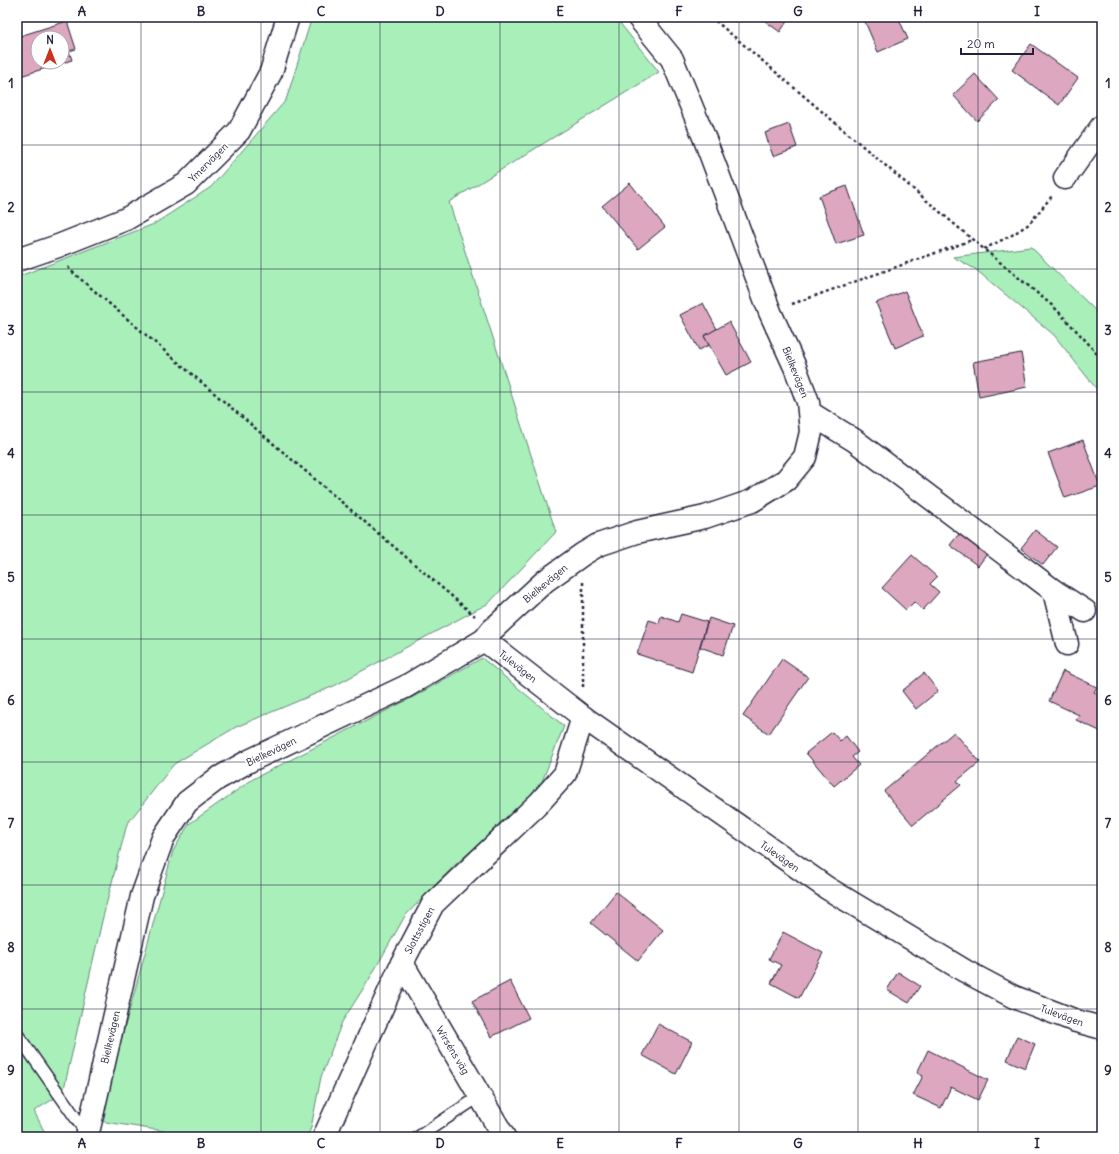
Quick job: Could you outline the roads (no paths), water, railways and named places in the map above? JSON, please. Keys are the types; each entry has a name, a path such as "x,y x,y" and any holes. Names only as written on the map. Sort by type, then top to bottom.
{"street":[{"name":"Ymervägen","path":"17,260 58,246 126,219 186,184 239,131 271,72 288,17"},
{"name":"Bielkevägen","path":"91,1137 142,896 163,838 187,802 217,779 249,761 405,687 488,635 545,581 598,545 637,532 705,517 752,501 786,480 805,457 811,432 810,413 808,402 795,367 770,312 704,137 672,59 638,17"},
{"path":"1065,178 1102,126"},
{"path":"810,413 854,440 1054,591 1085,611"},
{"path":"1054,591 1067,644"},
{"name":"Tulevägen","path":"488,635 583,717 827,888 959,968 1014,997 1076,1021 1102,1028"},
{"name":"Slottsstigen","path":"324,1137 402,963 433,904 539,804 565,774 583,717"},
{"name":"Wirséns väg","path":"402,963 504,1137"}],"lane":[{"path":"17,1034 91,1137"},
{"path":"418,1137 480,1096"}]}
